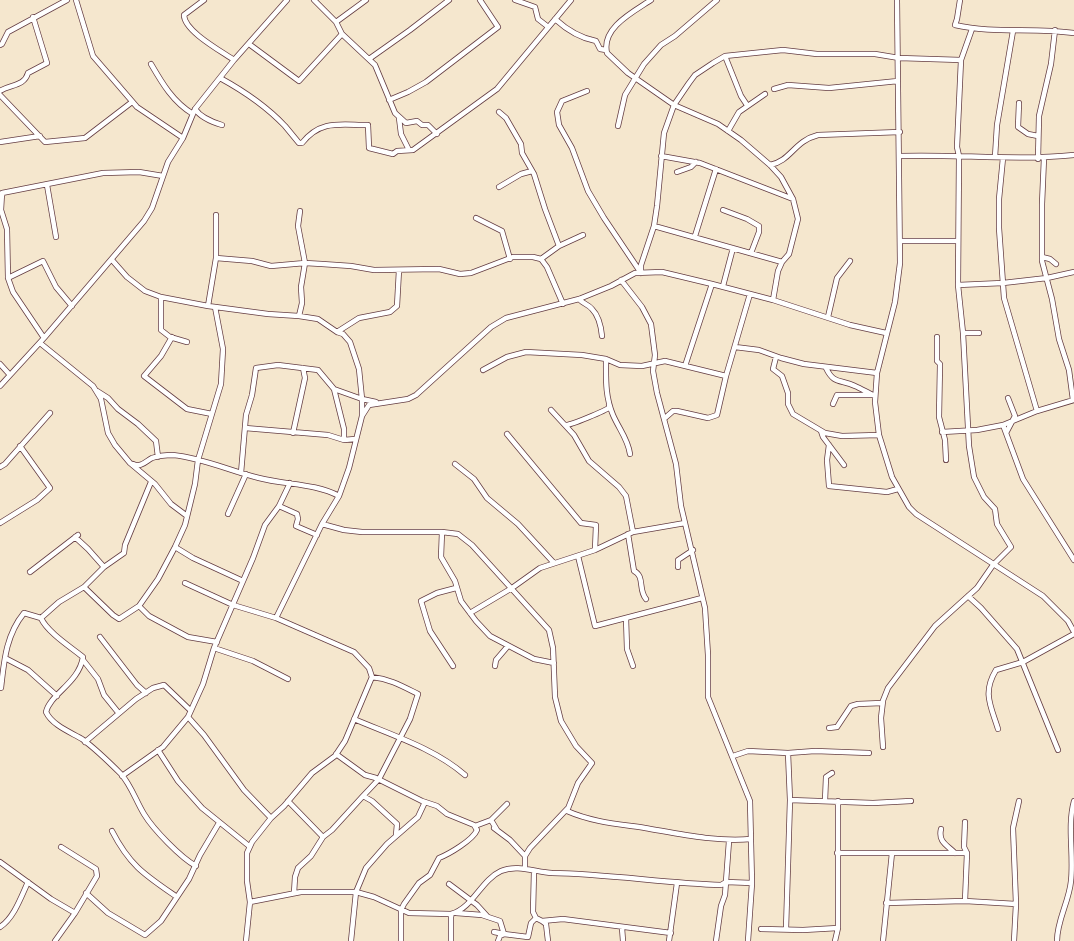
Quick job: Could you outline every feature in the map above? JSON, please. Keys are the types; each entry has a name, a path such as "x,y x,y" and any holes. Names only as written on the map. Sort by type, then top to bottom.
{"street":[{"path":"0,45 8,32 67,0"},
{"path":"76,0 93,56 132,102 183,138"},
{"path":"204,0 187,12 184,15 184,19 196,33 234,60"},
{"path":"0,386 40,343 144,221 152,208 168,162 183,138 194,111 234,60 287,0"},
{"path":"314,0 336,22 342,34 358,51 375,65 389,100 399,118 401,134 409,150"},
{"path":"336,22 366,0"},
{"path":"369,59 449,0"},
{"path":"389,100 426,82 498,27 480,0"},
{"path":"515,0 535,7 538,20 547,26"},
{"path":"220,78 242,91 259,104 284,126 299,143 302,143 312,132 336,123 368,125 369,148 393,154 397,151 415,149 497,89 571,0"},
{"path":"651,0 615,27 606,42 606,50 609,57 636,79 674,105 718,124 728,130 770,165 781,177 793,199 798,219 789,254 782,262 774,286 773,300"},
{"path":"618,126 625,95 644,64 661,45 675,36 717,0"},
{"path":"897,0 901,241 898,288 877,373 875,416 879,435 892,477 898,489 916,514 993,564 1027,584 1043,596 1068,621 1074,633 1024,662 996,670 989,682 988,698 998,729"},
{"path":"960,0 955,25 972,29 1013,31 1055,30 1074,33"},
{"path":"0,91 6,86 20,84 26,78 28,73 47,63 34,17"},
{"path":"555,19 566,29 587,40 596,41 600,49 606,50"},
{"path":"883,747 881,718 883,700 888,688 935,626 977,588 993,564 1011,547 996,524 995,509 984,497 974,477 967,431 963,333 958,285 957,241 959,156 957,147 961,60 972,29"},
{"path":"1038,159 1039,116 1052,64 1055,30"},
{"path":"995,157 997,126 1013,31"},
{"path":"248,44 299,81 342,34"},
{"path":"641,273 644,254 654,226 664,133 674,105 695,75 725,56 783,50 823,54 875,54 899,58 961,60"},
{"path":"725,56 741,96 747,105"},
{"path":"151,64 170,94 183,108 194,111 222,125"},
{"path":"774,89 788,85 829,88 898,81"},
{"path":"587,91 562,101 557,112 559,125 572,148 593,200 641,273"},
{"path":"0,94 45,142 85,138 132,102"},
{"path":"728,130 737,115 747,105 765,94"},
{"path":"1019,103 1018,127 1028,134 1038,136"},
{"path":"498,112 506,118 511,126 532,171 559,246"},
{"path":"399,118 406,123 417,121 422,125 428,124 437,134"},
{"path":"770,165 779,163 807,138 818,135 900,132"},
{"path":"0,142 40,136"},
{"path":"900,156 959,156 1038,159 1074,155"},
{"path":"661,156 696,162 793,199"},
{"path":"1003,158 999,199 1004,298 1038,411"},
{"path":"942,432 967,431 1003,425 1014,419 1074,400 1069,370 1059,339 1052,299 1042,257 1044,158"},
{"path":"677,172 691,167 696,162"},
{"path":"694,236 716,170"},
{"path":"499,187 521,174 532,171"},
{"path":"44,338 13,292 8,278 7,229 1,210 1,193 103,173 139,172 163,176"},
{"path":"47,185 56,237"},
{"path":"723,210 747,219 759,226 759,232 751,253"},
{"path":"299,316 302,303 301,287 305,263 298,226 300,211"},
{"path":"208,306 216,258 216,215"},
{"path":"476,218 502,231 510,258"},
{"path":"654,226 694,236 782,262"},
{"path":"541,259 559,246 583,235"},
{"path":"901,241 957,241"},
{"path":"723,286 733,248"},
{"path":"216,258 252,261 270,266 305,263 351,266 374,270 438,269 460,274 471,273 510,258 533,257 541,259 547,267 563,304"},
{"path":"1042,257 1050,259 1056,264"},
{"path":"112,260 127,277 144,291 161,297 215,307 268,314 299,316 326,322 337,332 343,334 350,342 359,369 362,416"},
{"path":"8,278 43,261 56,287 72,306"},
{"path":"828,317 837,278 850,261"},
{"path":"337,332 359,318 390,312 397,306 399,270"},
{"path":"276,618 322,524 339,496 349,468 355,438 362,416 369,404 408,399 416,395 491,327 506,318 579,299 611,286 635,273 662,272 723,286 773,300 850,325 886,333"},
{"path":"958,285 1003,283 1046,278 1074,272"},
{"path":"621,280 642,307 651,324 655,364 653,371 657,393 665,418 676,464 685,523 693,550 705,608 708,655 708,697 750,801 752,883 748,941"},
{"path":"685,366 712,284"},
{"path":"665,418 673,411 708,418 717,415 726,376 750,294"},
{"path":"161,297 160,326 164,333 187,342"},
{"path":"579,299 582,303 593,309 599,320 602,336"},
{"path":"84,587 118,619 139,606 158,579 176,547 195,484 198,460 221,384 223,349 215,307"},
{"path":"963,333 978,333"},
{"path":"172,337 161,356 144,376 187,409 212,414"},
{"path":"938,337 937,361 940,364 939,417 946,451 946,460"},
{"path":"40,343 88,381 97,391 101,399 108,433 115,445 130,463 163,492 171,504 186,516"},
{"path":"735,347 759,350 776,357 798,363 826,368 877,373"},
{"path":"483,370 507,357 526,352 582,355 606,359 620,365 642,366 665,361 726,376"},
{"path":"776,357 773,369 782,376 788,393 787,398 790,411 821,431 842,436 879,435"},
{"path":"606,359 605,390 610,407"},
{"path":"0,364 10,375"},
{"path":"228,514 244,473 245,428 256,368 278,365 318,370 334,389 344,429 344,440"},
{"path":"293,433 305,378 303,368"},
{"path":"826,368 830,376 835,380 854,385 875,396"},
{"path":"334,389 362,399 379,403"},
{"path":"97,391 108,398 118,409 138,424 156,441 158,457"},
{"path":"833,404 837,395 875,396"},
{"path":"1006,433 1014,419 1014,410 1008,398"},
{"path":"608,401 623,435 629,442 630,454"},
{"path":"566,424 570,425 580,419 604,412 610,407"},
{"path":"551,410 566,424 582,446 589,461 619,487 626,496 634,571 641,577 642,595 646,599"},
{"path":"0,467 5,464 50,413"},
{"path":"1003,425 1023,479 1074,560"},
{"path":"245,428 328,435 344,440 355,438"},
{"path":"821,431 823,437 844,465"},
{"path":"507,434 581,523 596,525 595,550"},
{"path":"829,445 827,460 829,486 887,492 898,489"},
{"path":"0,523 37,500 50,488 20,446"},
{"path":"130,463 136,466 158,457 174,455 222,465 244,473 328,490 339,496"},
{"path":"455,464 474,479 487,498 518,524 554,563"},
{"path":"42,618 59,602 84,587 104,567 124,553 125,545 151,482"},
{"path":"122,776 158,750 188,717 203,684 214,648 254,558 265,525 279,506 290,483"},
{"path":"279,506 297,514 296,526 317,535"},
{"path":"470,613 512,588 540,568 595,550 631,533 685,523"},
{"path":"322,524 344,530 362,532 442,532 458,534 472,544 549,630 554,663 555,697 561,721 576,746 592,762 578,783 567,809 539,837 525,856 525,869"},
{"path":"442,532 441,557 455,581 461,601 470,613 490,636 534,659 554,663"},
{"path":"30,572 77,536 104,567"},
{"path":"176,547 193,558 243,582"},
{"path":"678,567 678,560 693,550"},
{"path":"578,556 595,626 702,598"},
{"path":"184,583 233,605 276,618 354,652 369,668 372,677 345,741 336,754 312,773 271,818 249,846 247,853 247,881 250,902 246,941"},
{"path":"453,666 430,631 421,601 438,593 456,588"},
{"path":"968,596 982,608 1018,649 1058,750"},
{"path":"139,606 149,616 188,637 217,642"},
{"path":"1,688 8,642 16,622 24,613 42,618 58,638 70,645 83,657 83,660 90,671 98,679 104,695 117,711"},
{"path":"626,618 627,649 633,666"},
{"path":"100,637 137,685 146,693"},
{"path":"495,666 496,660 508,646"},
{"path":"214,648 253,661 288,679"},
{"path":"5,658 28,670 57,696"},
{"path":"83,660 74,680 46,709 48,716 65,730 85,742 122,776 145,815 165,840 196,866"},
{"path":"78,672 90,671"},
{"path":"294,893 295,877 298,868 311,856 323,837 332,830 379,779 410,719 418,694 397,682 372,677"},
{"path":"85,742 106,726 127,706 146,693 164,685 189,709"},
{"path":"829,728 837,727 851,706 858,704 882,703 883,700"},
{"path":"188,717 204,735 244,790 271,818"},
{"path":"354,719 400,737 448,762 464,775"},
{"path":"158,750 178,780 219,823 249,846"},
{"path":"733,756 748,751 788,753 815,751 869,753"},
{"path":"786,929 790,800 788,753"},
{"path":"336,754 365,775 379,779 425,802 437,806 446,814 475,826 491,820 507,804"},
{"path":"825,801 826,777 832,773"},
{"path":"363,796 392,818 397,824 396,835"},
{"path":"790,800 873,803 911,801"},
{"path":"288,801 323,837"},
{"path":"835,941 838,928 838,801"},
{"path":"1014,941 1016,904 1013,828 1019,801"},
{"path":"1057,941 1059,922 1071,882 1072,828 1070,818 1074,801"},
{"path":"351,941 356,892 366,868 396,835 418,817 425,802"},
{"path":"567,809 567,811 585,819 729,841 751,839"},
{"path":"491,820 495,829 525,856"},
{"path":"965,822 964,847 967,853 966,901"},
{"path":"141,941 145,935 161,921 189,879 200,855 219,823"},
{"path":"401,941 401,910 404,904 419,883 430,875 439,858 447,855 475,834 477,830 475,826"},
{"path":"941,829 940,834 942,842 955,853"},
{"path":"112,831 123,852 140,872 177,897"},
{"path":"716,941 721,906 725,895 729,841"},
{"path":"58,940 97,876 96,869 61,848"},
{"path":"837,853 967,853"},
{"path":"883,941 892,853"},
{"path":"0,862 51,899 75,913"},
{"path":"451,941 454,914 470,901 489,880 501,871 518,868 534,871 567,872 677,883 721,885 726,882 752,883"},
{"path":"534,871 533,912 536,918 546,924 548,941"},
{"path":"0,927 6,924 21,899 28,882"},
{"path":"669,941 677,883"},
{"path":"449,884 477,905 488,917"},
{"path":"250,902 294,893 356,892 374,897 409,913 454,914 488,917 500,921 504,934"},
{"path":"86,893 108,913 145,935"},
{"path":"886,903 966,901 1016,904"},
{"path":"494,932 528,937 531,923 536,918"},
{"path":"542,921 562,919 671,934"},
{"path":"622,928 623,941"},
{"path":"761,929 803,930 838,928"},
{"path":"661,932 669,941"},
{"path":"498,940 500,936 504,934"}]}
